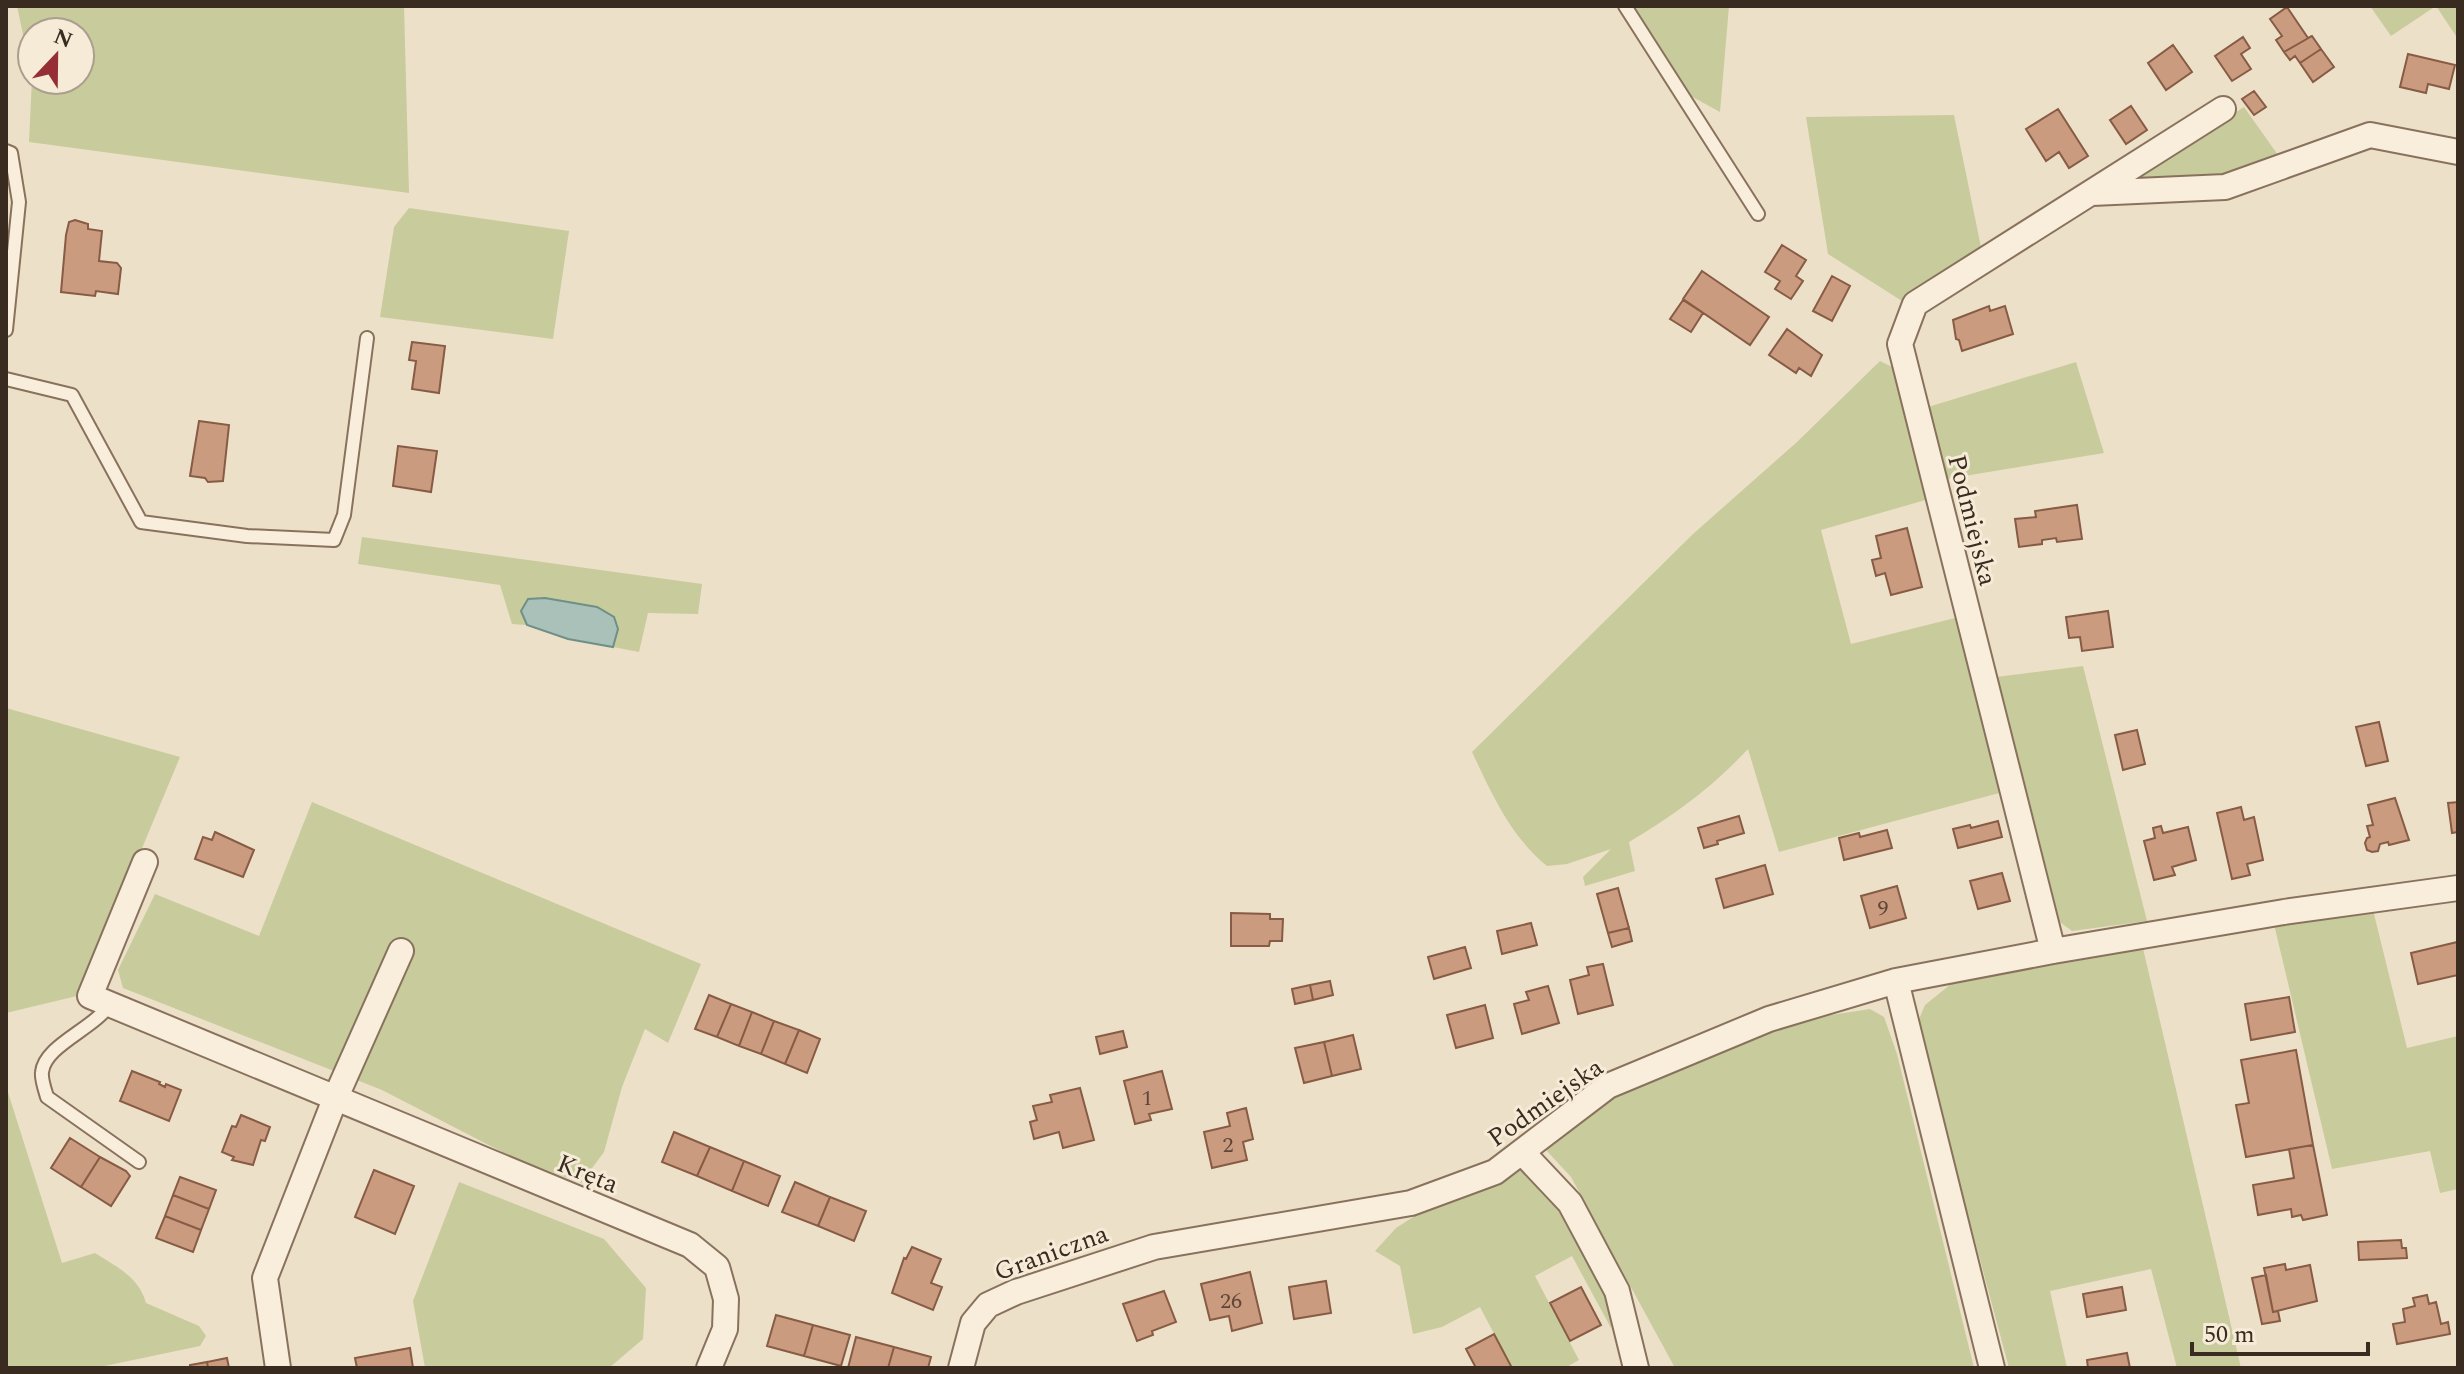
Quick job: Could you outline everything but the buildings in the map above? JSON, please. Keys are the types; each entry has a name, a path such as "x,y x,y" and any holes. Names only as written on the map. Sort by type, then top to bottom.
{"street":[{"name":"Podmiejska","path":"2053,951 1900,344 1915,304 2223,109"},
{"name":"Podmiejska","path":"2090,194 2225,187 2370,135 2458,152"},
{"path":"110,1004 90,996 145,862"},
{"name":"Podmiejska","path":"1154,1247 1411,1203 1495,1172 1608,1086 1769,1019 1896,981 2284,912 2458,888"},
{"path":"278,1368 265,1278 335,1099 401,951"},
{"path":"1896,981 1992,1368"},
{"name":"Kręta","path":"110,1004 690,1245 717,1267 726,1299 725,1329 710,1368"},
{"path":"1522,1152 1570,1203 1617,1291 1636,1368"},
{"name":"Graniczna","path":"961,1368 973,1323 988,1305 1067,1273 1154,1247"}],"lane":[{"path":"1625,6 1758,214"},
{"path":"6,151 11,153 19,202 6,330"},
{"path":"6,379 72,395 141,522 247,536 334,540 344,515 367,338"},
{"path":"110,1004 101,1018 49,1053 41,1072 47,1097 139,1162"}],"green space":[{"path":"17,6 404,6 409,193 29,142 31,96 96,96 96,16 19,16"},
{"path":"1618,6 1729,6 1720,112 1667,83"},
{"path":"2370,6 2436,6 2391,36"},
{"path":"2436,6 2458,6 2458,39"},
{"path":"2244,107 2278,155 2214,181 2127,182"},
{"path":"1954,115 1982,252 1902,301 1828,254 1806,117"},
{"path":"409,208 569,231 553,339 380,317 394,227"},
{"path":"1880,361 1896,369 1929,499 1821,530 1851,644 1959,617 2003,792 1779,852 1748,749 1692,800 1629,842 1635,871 1585,886 1583,877 1611,849 1567,864 1547,866 1512,828 1472,752 1693,534 1797,442"},
{"path":"2076,362 2104,453 1946,479 1928,407"},
{"path":"362,537 702,584 698,614 648,613 639,652 613,647 618,629 597,607 545,598 528,599 522,611 527,625 512,624 500,585 358,564"},
{"path":"2083,666 2147,921 2072,931 2057,920 1996,677"},
{"path":"6,708 180,757 81,995 6,1013"},
{"path":"312,802 701,964 668,1043 645,1029 622,1087 604,1152 581,1183 514,1158 382,1090 123,988 118,970 155,894 259,936"},
{"path":"2373,910 2407,1048 2458,1036 2458,1189 2440,1193 2430,1151 2332,1169 2274,924"},
{"path":"2142,944 2241,1368 2177,1368 2151,1269 2050,1291 2067,1368 2009,1368 1917,1024 1925,1005 1951,984"},
{"path":"1870,1009 1884,1017 1897,1054 1974,1368 1675,1368 1571,1177 1547,1151 1552,1136 1619,1092 1682,1062 1818,1017"},
{"path":"6,1086 62,1263 95,1253 133,1279 146,1303 199,1326 206,1336 200,1346 95,1368 6,1368"},
{"path":"1512,1166 1530,1168 1561,1200 1610,1302 1611,1328 1572,1256 1535,1276 1579,1360 1565,1368 1512,1368 1480,1307 1442,1327 1413,1334 1400,1266 1375,1251 1396,1228 1432,1205"},
{"path":"459,1182 604,1239 646,1288 643,1339 609,1368 425,1368 413,1301"}],"water":[{"path":"545,598 597,607 614,617 618,629 613,647 568,639 527,625 521,611 528,599"}]}
